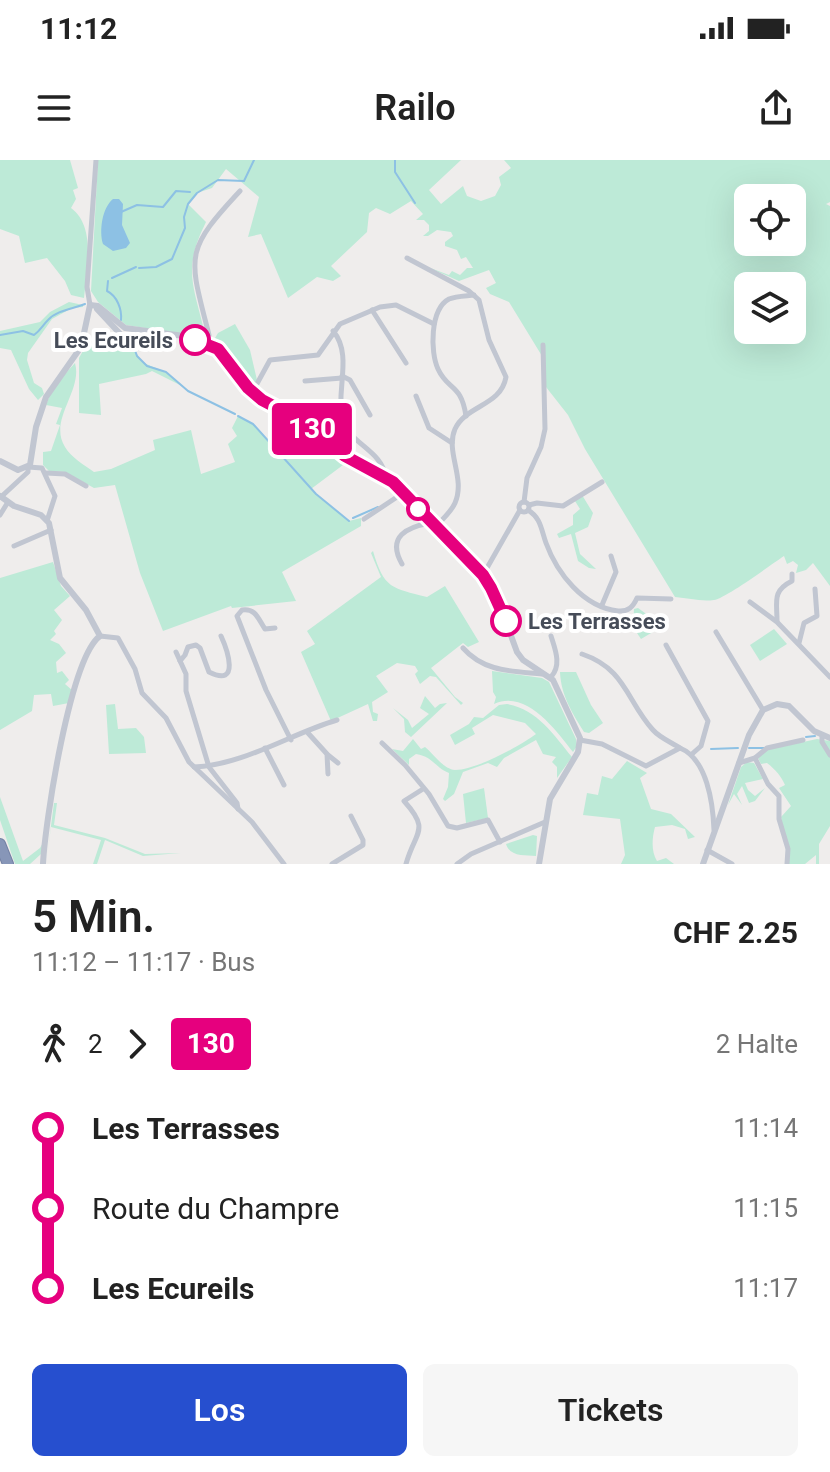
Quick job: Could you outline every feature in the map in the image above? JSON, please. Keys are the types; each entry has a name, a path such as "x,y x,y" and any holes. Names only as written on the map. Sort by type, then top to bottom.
{"highway":[{"path":"0,844 8,864"}],"street":[{"path":"0,515 3,498 28,472 36,427 46,397 83,343 90,305 87,287 96,160"},
{"path":"208,343 209,335 194,275 195,256 208,227 240,191"},
{"path":"402,564 398,552 401,534 411,527 433,526 452,509 458,496 452,443 456,428 466,416 498,395 507,379 489,340 481,304 474,295 407,258"},
{"path":"466,416 460,394 442,377 432,348 434,324 447,301 474,295"},
{"path":"90,305 124,338 154,334 184,336 218,349 252,392 302,421 345,456 386,478 483,575 499,604 517,652 548,675 557,686 580,740 578,752 551,796 539,864"},
{"path":"252,392 270,360 318,355 340,324 372,310 396,305 434,324"},
{"path":"372,310 406,363"},
{"path":"333,331 340,347 344,423 379,459 386,478"},
{"path":"543,345 545,427 541,447 528,475 527,506 540,522 550,551 564,576 584,596 624,611 632,607 637,598 671,599"},
{"path":"305,381 342,377 350,380 370,415"},
{"path":"416,396 430,429 452,443"},
{"path":"0,461 18,470 42,468 46,473 55,496 47,521"},
{"path":"46,473 63,474 86,486"},
{"path":"483,575 520,505 541,503 561,507 602,482"},
{"path":"364,519 403,493"},
{"path":"3,498 41,515 47,521 60,578 86,610 100,636"},
{"path":"14,546 51,530"},
{"path":"602,605 616,572 611,556"},
{"path":"777,622 778,592 792,581 792,574"},
{"path":"799,643 805,622 817,616 815,589"},
{"path":"750,602 777,622 830,677"},
{"path":"275,628 265,629 250,610 241,611 237,616 264,685 291,740"},
{"path":"716,632 763,710"},
{"path":"43,864 61,737 82,664 92,643 100,636 117,638 135,669 142,693 164,715 181,751 193,767 252,822 284,864"},
{"path":"180,661 189,646 196,645 209,672 217,676 224,674 231,663 221,636"},
{"path":"463,648 485,666 548,675 556,672 557,662 551,636"},
{"path":"666,645 708,721 701,746 692,754"},
{"path":"176,652 187,675 186,691 209,767 237,803 238,809"},
{"path":"582,654 598,660 613,671 652,729 692,754 713,804 714,831"},
{"path":"706,862 707,850 739,763 753,726 763,710 777,704 789,706 822,736 830,738"},
{"path":"193,767 209,767 291,740 337,720"},
{"path":"308,732 338,763"},
{"path":"822,736 830,755"},
{"path":"580,740 602,744 646,766 680,748"},
{"path":"739,763 755,758 767,748 803,740"},
{"path":"382,743 405,765 448,826 457,828 489,821 500,842"},
{"path":"265,748 284,785"},
{"path":"327,754 328,774"},
{"path":"755,758 768,784 779,796 779,819 788,849 787,864"},
{"path":"406,864 421,826 404,801 423,789"},
{"path":"332,864 363,845 351,816"},
{"path":"457,864 471,854 545,822"},
{"path":"707,850 732,864"}],"green space":[{"path":"0,160 70,160 78,188 73,190 76,199 71,208 79,216 87,237 84,298 71,295 65,281 47,258 25,263 19,236 0,229"},
{"path":"98,160 461,160 429,190 441,204 463,186 467,196 481,201 495,196 501,185 499,177 511,168 504,160 830,160 830,202 826,204 830,206 830,586 813,563 806,570 796,573 798,565 793,561 787,564 784,556 720,598 704,601 675,597 585,449 568,415 546,387 542,356 509,302 490,294 486,288 496,283 489,270 459,281 425,266 449,275 452,271 460,275 467,268 473,268 466,257 461,259 457,250 445,246 445,242 453,236 451,232 437,230 423,236 429,231 429,225 424,220 416,220 423,214 411,201 390,214 376,208 369,213 367,232 331,266 341,276 333,281 317,277 288,298 261,234 248,237 259,197 226,169 212,188 197,193 188,204 206,222 192,266 194,290 205,334 203,337 126,325 98,302 91,291"},
{"path":"69,302 83,307 72,308 52,319 28,353 34,383 42,388 44,394 38,400 29,389 11,350 0,348 0,331 40,322 50,312"},
{"path":"235,324 250,350 257,380 253,385 215,338"},
{"path":"115,333 121,339 132,342 141,361 168,374 182,386 152,371 99,384 101,415 79,413 79,358 84,349"},
{"path":"75,363 76,374 63,416 61,437 71,454 94,472 111,469 155,450 153,440 191,430 201,474 235,462 228,444 237,436 232,428 238,416 253,424 274,446 288,420 284,414 347,462 311,489 349,521 361,518 361,526 282,572 296,601 231,606 163,631 140,573 115,485 94,488 65,472 49,471 43,465 43,452 51,451 62,408 46,405 53,387"},
{"path":"582,495 593,513 588,527 575,533 580,554 596,569 578,561 571,534 559,538 557,534 573,525 573,515 580,509 575,501"},
{"path":"373,551 381,573 397,589 427,597 445,586 479,642 468,647 463,643 431,668 463,703 461,705 436,677 430,676 420,684 415,666 397,663 376,676 388,692 372,702 373,712 378,714 377,721 373,721 368,704 331,721 301,652 315,644 307,631 381,577 371,553"},
{"path":"53,562 61,586 70,596 54,610 62,620 50,640 59,644 66,653 56,662 57,673 62,671 69,680 65,684 73,691 69,703 53,706 51,694 34,695 32,711 0,730 0,578"},
{"path":"638,608 663,626 641,639 633,627 634,609"},
{"path":"774,629 787,644 760,661 750,645"},
{"path":"492,671 542,678 549,682 576,739 577,746 573,752 540,714 529,707 518,702 494,704 496,697"},
{"path":"560,672 576,672 603,723 589,733 584,732 568,704"},
{"path":"425,696 435,708 447,703 411,737 405,732 404,719 393,708 408,720 412,728 429,714 420,708"},
{"path":"115,704 118,729 136,728 144,737 146,753 109,754 106,705"},
{"path":"507,704 536,717 572,757 557,778 557,767 552,762 556,757 543,754 536,740 504,758 497,767 488,763 463,772 454,794 445,801 449,773 427,757 416,754 409,759 409,765 392,749 403,751 413,739 421,749 425,747 451,769 464,769 486,762 536,734 525,723 493,715 472,728 475,734 455,745 450,735 469,724 474,717 483,718 499,705"},
{"path":"817,739 830,741 830,826 819,844 819,864 816,864 816,855 805,864 788,864 781,817 791,806 779,788 785,785 780,776 767,763 761,764 758,758 766,750"},
{"path":"627,761 647,773 640,778 651,809 671,814 695,837 688,839 685,829 672,825 655,827 653,844 657,861 666,858 674,864 621,864 625,855 620,819 583,815 587,793 598,795 602,776 612,779"},
{"path":"747,762 754,763 763,779 745,783 748,790 755,796 765,788 755,801 749,803 742,786 737,794 742,805 734,794 728,805 741,767"},
{"path":"484,788 488,818 466,823 463,794"},
{"path":"0,797 23,861 44,841 41,854 30,864 15,864 0,820"},
{"path":"54,803 57,803 54,825 105,838 145,854 181,853 143,856 105,840 97,864 93,864 101,840 51,827 46,864"},
{"path":"537,836 536,856 514,853 506,844"}],"water":[{"path":"113,199 119,199 123,204 122,225 130,243 126,248 113,251 103,244 101,233 104,214"}],"waterway":[{"path":"139,268 156,267 172,259 185,228 188,204 197,193 218,180 244,181 254,160"},
{"path":"395,160 395,172 415,203"},
{"path":"121,212 137,205 163,207 176,191 190,192"},
{"path":"112,278 136,267"},
{"path":"108,281 107,291 118,303 121,320"},
{"path":"0,335 23,331 34,335 56,314 85,304"},
{"path":"132,342 137,356 147,366 166,372 188,391 235,414"},
{"path":"238,416 253,424 316,494 349,521"},
{"path":"353,518 378,507"},
{"path":"806,737 815,736"},
{"path":"711,749 738,748"},
{"path":"749,748 764,748"}],"bus line":[{"name":"130","path":"195,340 218,349 248,388 262,400 302,421 345,456 393,482 489,582 506,621"}],"place":[{"name":"Les Ecureils","path":"195,340"},
{"name":"Les Terrasses","path":"506,621"}]}
